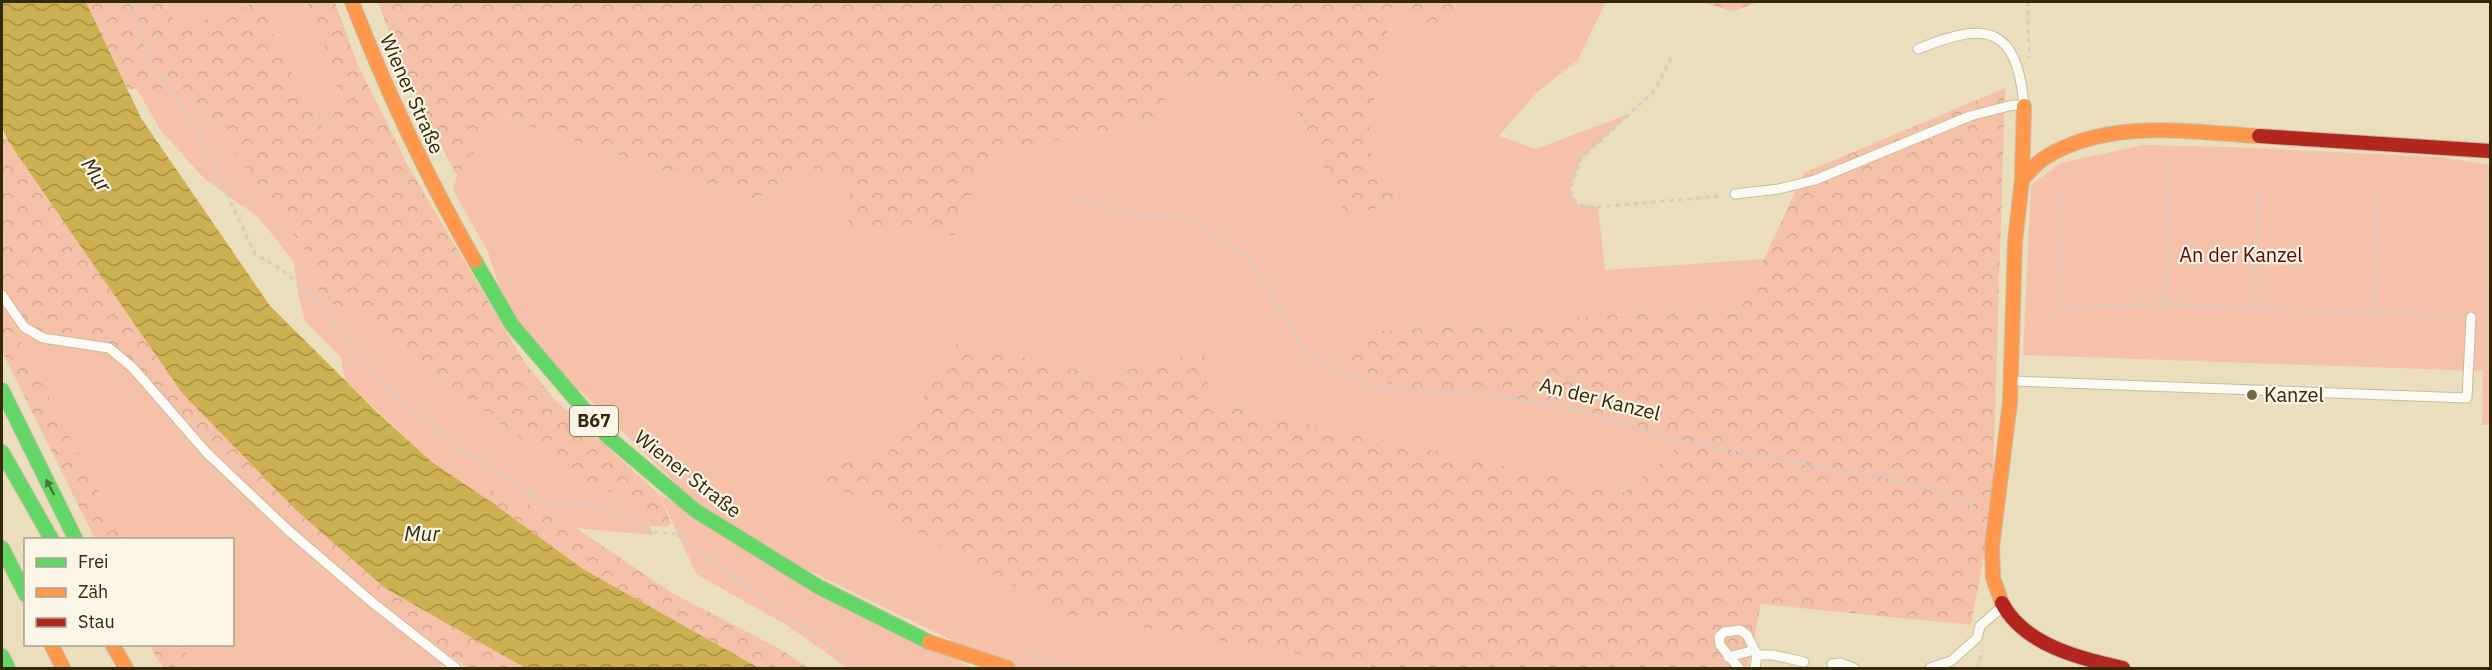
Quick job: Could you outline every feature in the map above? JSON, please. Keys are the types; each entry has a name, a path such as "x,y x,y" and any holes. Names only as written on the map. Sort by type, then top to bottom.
{"main road":[{"name":"Wiener Straße","path":"352,2 380,76 423,167 512,325 608,436 696,511 819,587 929,642 1008,669"},
{"path":"2024,106 2022,179 2015,242 2012,381 2008,435 1992,547 1992,571 1996,590 2003,606 2023,628 2083,657 2123,669"},
{"path":"2022,179 2044,158 2075,142 2101,134 2154,131 2209,132 2490,151"},
{"path":"2,390 75,538"},
{"path":"2,452 51,538"},
{"path":"2,548 24,591"},
{"path":"52,646 63,669"},
{"path":"113,646 128,669"},
{"path":"121,646 128,669"},
{"path":"2,656 8,669"}],"lane":[{"path":"1735,194 1779,189 1815,180 1970,116 2013,105 2024,106 2022,84 2009,48 1992,34 1946,38 1918,49"},
{"path":"2,295 24,327 43,338 110,348 133,368 206,452 289,531 373,603 456,669"},
{"path":"2012,381 2467,398 2471,317"},
{"path":"1930,669 1951,661 1977,638 1980,626 2003,606"},
{"path":"1739,669 1720,645 1719,637 1732,630 1740,630 1747,635 1756,652 1755,669"},
{"path":"1728,657 1756,652 1804,662"},
{"path":"1832,664 1840,663 1854,669"}],"path":[{"path":"131,2 150,61 196,129 255,254 279,268 312,294 387,390 464,451 544,502 596,504 655,532 676,534 839,654 855,669"},
{"path":"2028,2 2029,69"},
{"path":"1671,58 1655,90 1581,159 1570,190 1576,205 1598,207 1735,194"},
{"path":"2165,304 2169,166"},
{"path":"2061,195 2059,288 2062,306 2165,304 2255,306 2490,317 2490,296"},
{"path":"2373,311 2376,195"},
{"path":"2255,306 2258,196"},
{"name":"An der Kanzel","path":"1076,198 1126,214 1190,218 1246,256 1305,350 1336,372 1371,386 1496,396 1563,406 1685,442 1915,483 1997,514"},
{"path":"676,534 696,511"},
{"path":"1020,651 1075,669"}],"green space":[{"path":"86,2 164,2 179,29 258,2 300,91 330,139 338,80 307,2 335,2 357,63 408,166 523,360 553,398 660,495 671,524 665,527 650,526 642,506 565,472 364,320 321,298 304,249 188,89 128,89"},
{"path":"164,2 307,2 338,80 330,139 300,91 179,29"},
{"path":"378,2 1457,2 1451,20 1428,27 1407,4 1387,32 1366,146 1398,201 1347,218 1281,77 1172,80 1157,121 989,153 954,235 848,228 851,176 812,169 753,200 500,116 457,176 403,69"},
{"path":"1457,2 1606,2 1577,61 1537,92 1499,136 1536,149 1629,114 1581,159 1570,190 1577,205 1598,207 1605,270 1764,259 1742,306 1367,332 1346,363 1401,389 1496,396 1562,406 1685,442 1625,492 1210,403 1204,351 1104,376 958,341 882,464 839,458 1383,668 1008,668 722,528 512,325 488,252 453,190 457,176 499,116 753,200 812,169 852,176 1157,121 1172,80 1281,77 1347,218 1398,201 1366,146 1387,31 1407,4 1451,20"},
{"path":"1701,2 1759,2 1733,11"},
{"path":"2005,88 1992,514 1971,625 1761,604 1748,668 1380,668 1067,615 818,478 839,458 882,463 958,341 1104,376 1204,351 1210,403 1625,492 1684,442 1562,406 1496,396 1401,389 1345,363 1367,332 1742,306 1804,173"},
{"path":"137,89 188,89 304,249 321,298 364,320 565,472 642,506 653,535 576,528 488,484 494,504 432,462 345,380 341,357 305,321 298,294 294,262 259,218 204,178 161,131"},
{"path":"2,137 8,141 182,393 385,588 525,668 467,668 451,656 443,664 233,488 188,441 125,366 100,352 39,345 22,335 5,314 123,538 95,538 2,351"},
{"name":"An der Kanzel","path":"2143,145 2440,157 2490,165 2490,425 2482,425 2483,371 2023,355 2031,185 2060,163"},
{"path":"2,310 22,335 73,349 101,352 125,366 188,441 233,488 443,664 438,668 194,668 182,646 234,646 234,538 123,538"},
{"path":"488,484 576,528 672,593 780,649 809,668 759,668 583,569 494,504"},
{"path":"660,495 972,668 847,668 790,627 696,574"},
{"path":"150,646 182,646 194,668 163,668"}],"water":[{"name":"Mur","path":"2,2 86,2 141,118 270,306 378,413 432,462 583,569 759,668 525,668 385,588 295,509 182,393 8,141 2,127"}],"traffic: fast":[{"path":"475,261 512,325 607,436 696,511 819,587 929,642"},
{"path":"2,390 75,538"},
{"path":"2,452 51,538"},
{"path":"2,548 24,591"},
{"path":"2,656 8,668"}],"traffic: slow":[{"path":"352,2 408,134 475,261"},
{"path":"2002,603 1993,578 1992,547 2010,402 2015,242 2022,179 2024,106"},
{"path":"2022,179 2046,157 2070,145 2123,132 2150,130 2259,136"},
{"path":"929,642 1008,668"},
{"path":"52,646 63,668"},
{"path":"113,646 126,668"}],"traffic: jam":[{"path":"2259,136 2490,151"},
{"path":"2002,603 2024,630 2039,640 2072,655 2123,668"}],"place":[{"name":"Kanzel","path":"2252,395"}]}
